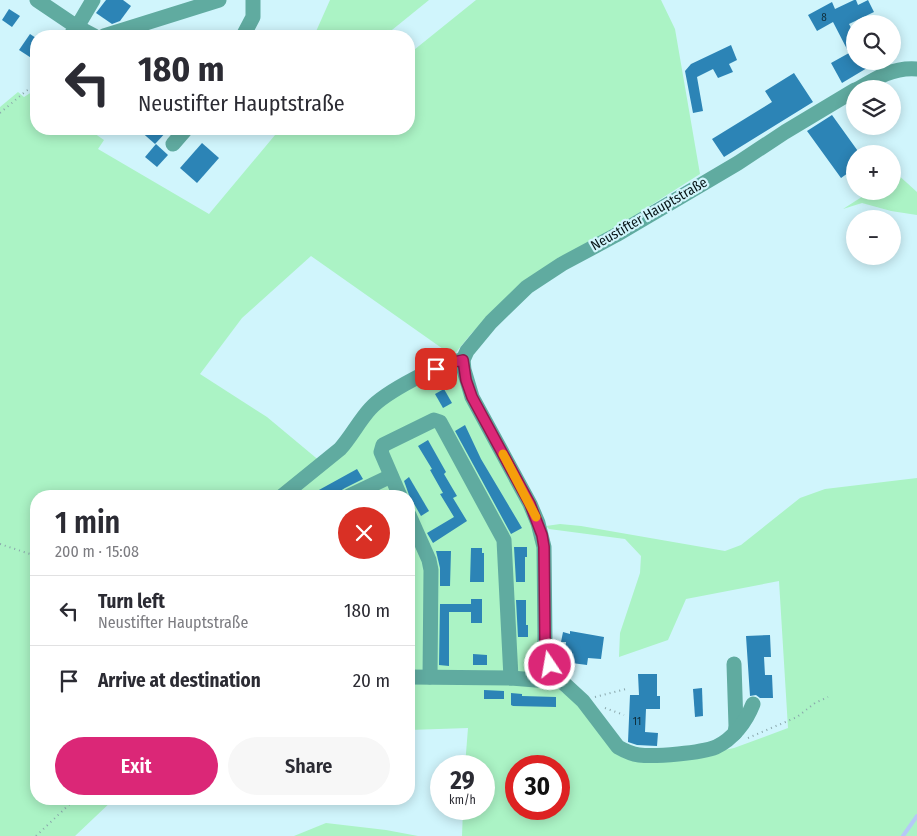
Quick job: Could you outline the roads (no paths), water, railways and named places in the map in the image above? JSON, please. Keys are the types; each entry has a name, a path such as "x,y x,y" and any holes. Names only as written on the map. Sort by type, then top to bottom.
{"street":[{"path":"37,0 72,30"},
{"path":"75,30 94,0"},
{"path":"123,30 219,0"},
{"path":"246,30 253,18 253,0"},
{"name":"Neustifter Hauptstraße","path":"873,80 883,74 905,69 917,69"},
{"name":"Neustifter Hauptstraße","path":"463,360 473,342 491,322 508,304 544,274 616,236 846,96"},
{"path":"173,144 181,135"},
{"path":"289,490 340,449 363,418 381,399 436,369 449,363 463,360 466,380 472,397 530,504 542,535 544,547 545,642 550,665 558,678 583,700 612,740 625,751 632,754 654,755 717,747 741,736 753,704"},
{"path":"397,490 381,452 383,445 434,420 440,422 504,540 511,678"},
{"path":"362,490 391,476"},
{"path":"415,528 429,560 431,570 430,676"},
{"path":"734,664 736,726 741,736"},
{"path":"415,677 511,678 548,681 558,678"}],"waterway":[{"path":"903,836 917,816"}]}
